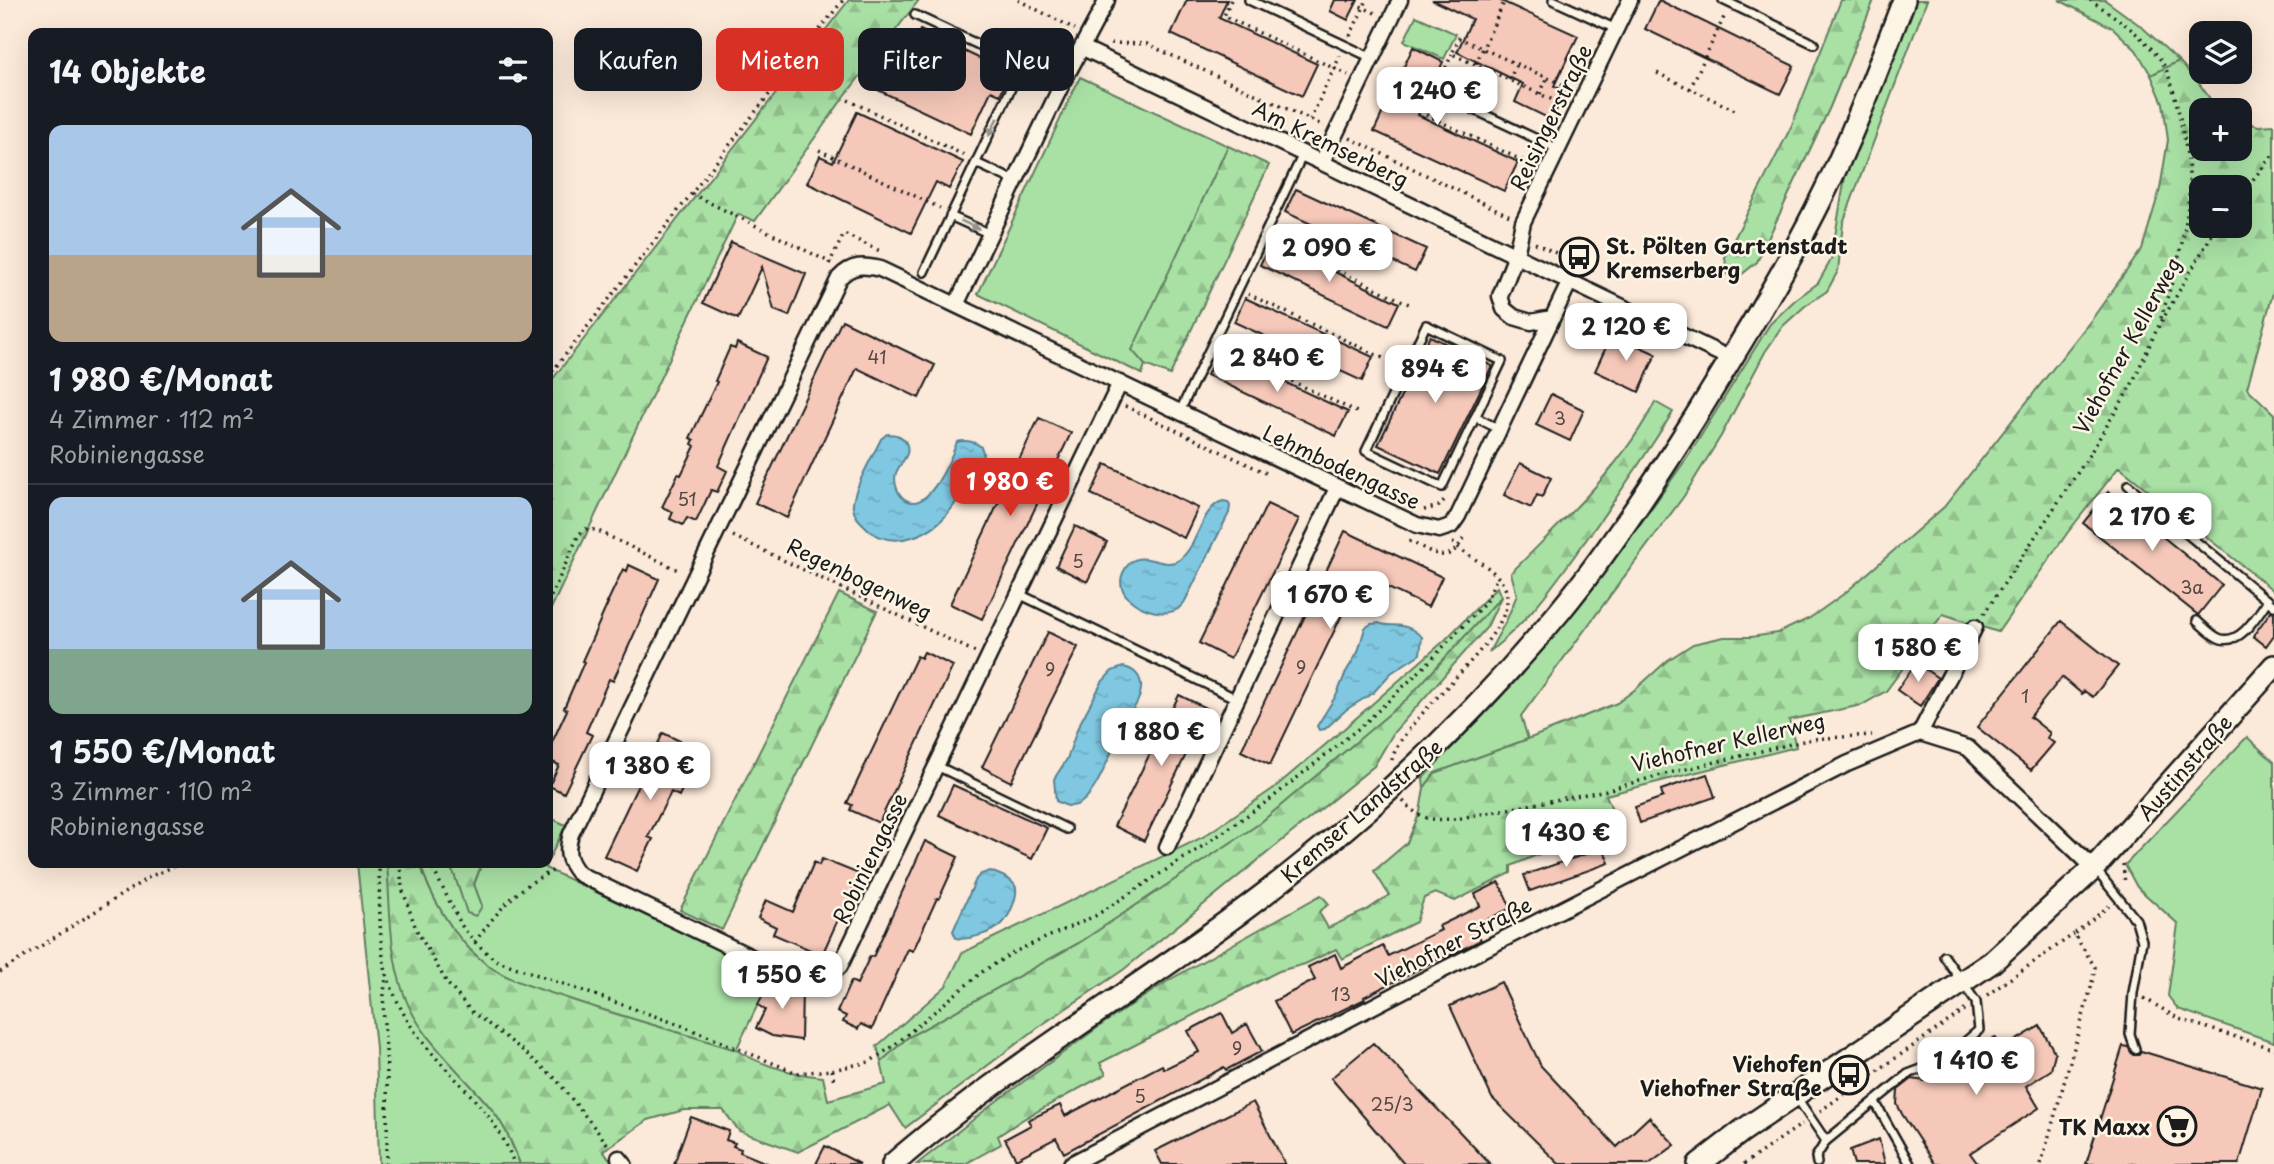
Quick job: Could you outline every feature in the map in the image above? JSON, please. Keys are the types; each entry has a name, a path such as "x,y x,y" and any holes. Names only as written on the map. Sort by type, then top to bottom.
{"main road":[{"name":"Kremser Landstraße","path":"893,1164 992,1086 1282,881 1391,789 1494,687 1562,609 1675,449 1781,275 1816,209 1849,137 1904,0"},
{"name":"Austinstraße","path":"1699,1164 1742,1131 1992,962 2101,860 2274,666"}],"street":[{"path":"1074,63 1107,0"},
{"path":"1322,162 1400,0"},
{"name":"Reisingerstraße","path":"1516,255 1522,229 1547,172 1630,0"},
{"name":"Am Kremserberg","path":"1086,42 1303,153 1731,359"},
{"path":"956,305 1059,91"},
{"path":"1516,255 1500,296 1504,309 1514,317 1531,322 1552,318 1570,281"},
{"name":"Lehmbodengasse","path":"850,269 867,266 880,270 1338,488 1417,524 1439,530 1451,526 1458,516 1552,318"},
{"path":"570,863 567,849 571,834 839,278 850,269"},
{"name":"Robiniengasse","path":"570,863 579,874 797,979 814,982 829,977 840,966 1119,383"},
{"path":"1167,847 1338,488"},
{"path":"1975,627 1920,733 1968,748 2101,860"},
{"name":"Viehofner Straße","path":"1072,1164 1433,975 1835,770 1920,733"}],"lane":[{"path":"1249,0 1372,58"},
{"path":"1553,0 1616,29"},
{"path":"1727,2 1814,44"},
{"path":"915,15 980,45"},
{"path":"924,272 1010,91"},
{"path":"1445,96 1558,149"},
{"path":"1180,411 1303,153"},
{"path":"975,163 1016,181"},
{"path":"950,216 990,234"},
{"path":"1426,325 1502,361 1475,417 1442,487 1366,451 1426,325"},
{"path":"1475,417 1499,429"},
{"path":"2128,485 2271,603 2244,632 2233,639 2219,639 2197,621"},
{"path":"1019,594 1237,699"},
{"path":"936,766 1067,829"},
{"path":"2101,860 2119,897 2136,920 2142,941 2133,993 2130,1034 2135,1049"},
{"path":"1817,1163 1816,1157 1826,1141 1908,1074 1929,1066 1959,1047 1979,1030 1976,1002 1944,956"},
{"path":"1795,1095 1826,1141"},
{"path":"1875,1102 1910,1164"}],"path":[{"path":"553,371 843,0"},
{"path":"1018,0 1086,42 1147,44 1336,132 1522,229 1594,271"},
{"path":"1231,0 1224,16 1361,81"},
{"path":"1348,0 1391,20"},
{"path":"1310,120 1367,0"},
{"path":"1473,70 1505,0"},
{"path":"2090,0 2147,42 2162,62 2174,91 2182,128 2188,166 2187,213 2176,268 2157,329"},
{"path":"1690,89 1727,2"},
{"path":"1547,172 1424,114 1459,38 1584,95"},
{"path":"1452,54 1577,111"},
{"path":"1509,80 1517,64"},
{"path":"1657,73 1735,110"},
{"path":"1540,94 1547,78"},
{"path":"848,100 970,158 975,163"},
{"path":"819,149 945,210 950,216"},
{"path":"2252,181 2274,153"},
{"path":"692,194 850,269"},
{"path":"1264,235 1411,305"},
{"name":"Viehofner Kellerweg","path":"1975,627 2086,460 2131,386 2157,329 2210,238"},
{"path":"1238,289 1385,359"},
{"path":"1213,343 1359,413"},
{"path":"1112,399 1270,475"},
{"path":"1404,538 1440,555 1452,554 1459,548 1471,524"},
{"name":"Regenbogenweg","path":"718,529 988,658"},
{"path":"553,592 579,534 586,530 596,530 694,578"},
{"path":"1391,789 1389,769 1394,750 1407,731 1486,643 1501,620 1507,599 1506,590 1487,566 1459,548 1439,530"},
{"path":"433,868 463,928 495,960 683,1026 797,1073 832,1070 869,1062 892,1047 982,972 1014,952 1095,916 1272,798 1364,724 1424,667 1485,603 1497,578"},
{"name":"Viehofner Kellerweg","path":"1391,789 1416,815 1431,820 1456,819 1607,790 1812,739 1883,735"},
{"path":"1744,1164 2074,934 2124,893 2125,865 2101,860"},
{"path":"475,942 499,908 538,877 570,863"},
{"path":"0,972 151,876 170,868"},
{"path":"379,868 387,974 382,1006 386,1049 387,1164"},
{"path":"400,868 402,888 416,929 447,983 471,1012 521,1049 555,1079 622,1161"},
{"path":"2041,1164 2095,967 2074,934"},
{"path":"387,974 407,1018 421,1040 488,1114 500,1132 514,1164"},
{"path":"2133,993 2179,1018 2274,1049"},
{"path":"832,1070 834,1082"}],"green space":[{"path":"849,0 919,0 897,28 858,28 858,79 755,221 738,214 553,604 553,379 778,91 844,91 844,28 827,28"},
{"path":"1841,0 1874,0 1830,107 1757,262 1736,279 1727,274 1725,257 1791,127"},
{"path":"1916,0 1927,0 1843,223 1838,271 1827,291 1783,326 1765,352 1721,436 1684,496 1521,716 1528,739 1435,773 1424,788 1423,778 1501,695 1629,540 1689,455 1770,324 1818,283 1831,260 1845,177"},
{"path":"2059,0 2105,0 2142,27 2179,61 2151,75 2136,50 2113,28"},
{"path":"1416,16 1456,34 1444,59 1404,41"},
{"path":"2179,61 2189,72 2189,84 2199,84 2209,98 2189,98 2189,161 2252,161 2252,124 2274,125 2274,289 2247,388 2274,414 2274,591 2119,467 2068,532 1998,632 1943,614 1886,691 1862,705 1789,720 1796,747 1606,795 1617,821 1511,866 1511,873 1455,901 1435,893 1424,898 1416,922 1342,959 1336,949 1305,964 1279,971 1100,1063 1106,1074 1025,1118 998,1136 1001,1144 965,1164 917,1164 998,1100 1104,1023 1171,979 1321,895 1329,904 1319,912 1328,928 1367,910 1389,895 1374,871 1407,843 1420,812 1424,788 1435,773 1617,703 1668,660 1693,644 1724,637 1778,633 1810,618 1845,593 1944,507 2092,319 2142,249 2160,189 2168,140 2163,103 2151,75"},
{"path":"1080,77 1228,146 1133,350 1145,365 1142,374 978,294"},
{"path":"1228,146 1269,165 1170,375 1145,365 1132,350"},
{"path":"1655,402 1673,412 1639,465 1527,617 1489,652 1517,595 1511,573 1608,472"},
{"path":"1497,587 1501,597 1409,698 1259,824 1079,943 907,1038 881,1062 877,1046 946,986 962,953 1203,837 1274,788 1338,734 1444,641"},
{"path":"839,593 877,611 722,930 680,910"},
{"path":"1501,597 1487,627 1394,732 1374,766 1123,970 1040,1026 905,1128 890,1105 798,1152 739,1131 723,1110 684,1110 648,1120 603,1151 614,1164 520,1164 508,1134 495,1114 450,1063 414,1016 399,980 392,941 387,868 422,868 451,927 488,966 509,978 587,1005 736,1050 778,1068 823,1077 828,1100 886,1084 881,1062 907,1038 1079,943 1259,824 1408,698"},
{"path":"2247,737 2274,762 2274,1042 2178,1009 2168,996 2178,924 2137,887 2125,865"},
{"path":"553,819 566,825 553,851"},
{"path":"358,868 387,868 397,971 426,1035 492,1109 505,1128 520,1164 379,1164 376,1048"},
{"path":"422,868 451,868 482,906 474,885 480,868 545,868 772,975 736,1050 587,1005 509,978 488,966 469,949 443,914"},
{"path":"450,868 480,868 474,884 482,906 476,916 467,913"}],"water":[{"path":"887,434 900,437 907,447 907,455 896,473 895,481 899,493 908,501 916,502 932,491 957,442 968,441 976,444 983,453 980,464 951,509 931,528 910,538 888,539 878,536 857,517 853,508 855,493 863,474 881,439"},
{"path":"1223,501 1230,506 1229,513 1185,602 1178,609 1159,612 1138,606 1130,599 1121,583 1129,564 1142,558 1165,563 1179,560 1191,546 1204,519"},
{"path":"1379,623 1399,625 1417,633 1422,637 1420,654 1391,673 1373,693 1347,709 1325,729 1319,730 1317,726 1358,652 1365,628"},
{"path":"1123,667 1131,669 1139,677 1140,694 1122,727 1104,770 1084,800 1070,806 1056,801 1054,779 1067,759 1078,727 1102,682 1112,671"},
{"path":"990,871 1006,878 1016,888 1008,916 993,930 974,937 956,938 953,931 976,879"}],"building":[{"path":"1187,0 1227,0 1219,18 1317,64 1302,96 1171,34"},
{"path":"1335,0 1358,0 1348,20 1330,11"},
{"path":"1432,0 1499,0 1578,36 1554,86 1565,91 1552,120 1515,102 1523,84 1457,52 1472,19"},
{"path":"1659,0 1794,66 1780,94 1645,29"},
{"path":"1413,47 1443,62 1418,115 1518,162 1504,191 1374,131"},
{"path":"966,52 980,59 980,91 991,91 971,134 880,91 966,91"},
{"path":"857,112 963,162 949,189 936,182 911,233 807,183 820,156 833,162"},
{"path":"1296,189 1426,249 1415,272 1285,212"},
{"path":"1271,241 1399,303 1388,326 1260,265"},
{"path":"731,242 806,274 789,316 774,310 762,267 738,319 703,303"},
{"path":"1245,298 1373,357 1362,381 1234,322"},
{"path":"842,320 935,365 919,398 857,368 787,518 755,503"},
{"path":"1612,334 1656,354 1639,392 1595,371"},
{"path":"1430,336 1492,366 1440,474 1378,445"},
{"path":"737,343 767,357 718,466 727,471 717,492 711,490 696,522 687,518 683,525 670,519 673,512 662,507 695,446 692,444 694,440 690,438 717,382 715,381 730,347 735,349"},
{"path":"1218,351 1348,412 1336,436 1207,375"},
{"path":"1551,394 1584,410 1570,441 1536,425"},
{"path":"1039,418 1071,433 982,619 950,604"},
{"path":"1520,463 1551,478 1542,497 1537,495 1531,508 1504,495"},
{"path":"1105,464 1198,508 1184,538 1091,494"},
{"path":"2108,492 2222,585 2198,615 2083,523"},
{"path":"1267,504 1299,519 1230,659 1199,643"},
{"path":"1075,526 1107,542 1087,582 1056,566"},
{"path":"1345,531 1442,577 1428,607 1361,575 1270,765 1241,751"},
{"path":"629,565 659,579 613,681 609,679 586,732 592,735 564,793 553,788 553,778 559,765 553,762 553,740 607,603 623,569 627,571"},
{"path":"2271,611 2274,612 2274,635 2266,646 2253,636"},
{"path":"2061,621 2118,666 2093,697 2084,691 2082,694 2062,677 2030,717 2050,733 2047,738 2054,743 2031,770 1977,727"},
{"path":"1048,632 1078,647 1011,782 982,767"},
{"path":"924,652 953,666 879,823 850,810 852,805 847,803 917,656 921,658"},
{"path":"1916,663 1938,678 1920,706 1897,690"},
{"path":"1179,695 1208,709 1144,841 1114,826"},
{"path":"663,733 682,742 677,751 696,760 679,796 671,792 648,837 653,839 637,871 604,856"},
{"path":"1707,774 1715,797 1640,823 1635,807 1663,797 1661,790"},
{"path":"953,785 1047,828 1032,859 939,815"},
{"path":"925,841 958,857 913,951 908,949 872,1029 861,1024 858,1029 843,1022 846,1016 837,1012 851,981 857,984 870,956 873,957"},
{"path":"1603,848 1609,863 1530,891 1524,875"},
{"path":"822,859 859,874 822,955 773,934 776,927 758,918 766,900 793,912 814,862 819,865"},
{"path":"1499,882 1511,908 1474,926 1481,940 1445,958 1444,956 1291,1035 1274,1001 1315,980 1308,967 1335,954 1341,968 1383,946 1388,956 1441,930 1439,926 1480,906 1475,894"},
{"path":"771,979 802,990 801,1040 772,1036 756,1028 765,1010 758,1005"},
{"path":"1501,982 1541,1066 1617,1147 1649,1117 1675,1145 1649,1164 1559,1164 1492,1098 1450,1006"},
{"path":"1222,1013 1232,1033 1247,1024 1262,1051 1226,1070 1224,1067 1064,1153 1056,1138 1016,1159 1005,1139 1031,1125 1028,1120 1060,1105 1065,1116 1162,1065 1164,1069 1199,1052 1188,1031"},
{"path":"2040,1026 2055,1053 2051,1070 2026,1086 2039,1108 1970,1153 1978,1164 1935,1164 1897,1104 1898,1090 1912,1079 1925,1081 1995,1037 2003,1048"},
{"path":"1373,1043 1490,1164 1404,1164 1331,1078"},
{"path":"2123,1046 2128,1047 2133,1055 2138,1055 2141,1051 2262,1088 2239,1164 2086,1164"},
{"path":"1253,1102 1285,1164 1162,1164 1155,1151"},
{"path":"691,1117 729,1131 726,1140 735,1143 733,1146 741,1149 740,1152 769,1164 674,1164"},
{"path":"1879,1139 1885,1164 1854,1164 1850,1150"},
{"path":"825,1146 860,1164 816,1164"}],"place":[{"name":"St. Pölten Gartenstadt Kremserberg","path":"1579,257"},
{"name":"Viehofen Viehofner Straße","path":"1849,1075"},
{"name":"TK Maxx","path":"2177,1126"}]}
